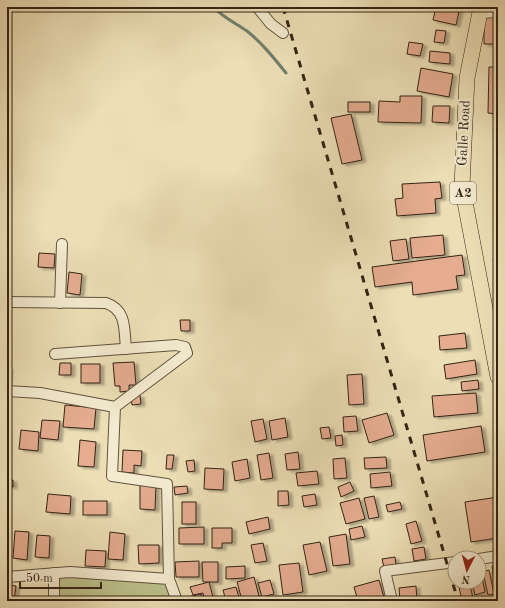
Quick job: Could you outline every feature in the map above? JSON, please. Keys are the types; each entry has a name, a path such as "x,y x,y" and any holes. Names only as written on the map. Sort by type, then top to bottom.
{"highway":[{"name":"Galle Road","path":"480,10 467,78 462,186 498,377"}],"street":[{"path":"257,7 271,24 283,33"},
{"path":"480,10 498,12"},
{"path":"60,303 62,244"},
{"path":"7,302 106,303 115,306 122,314 126,349"},
{"path":"7,391 40,393 115,407 187,353 185,347 176,345 55,354"},
{"path":"115,407 112,476 167,484 169,579 178,601"},
{"path":"487,558 498,556"},
{"path":"392,601 385,571 447,563"},
{"path":"7,577 70,572 169,579"},
{"path":"54,573 54,601"}],"green space":[{"path":"58,576 165,582 172,601 58,601"}],"building":[{"path":"436,7 460,7 456,25 433,20"},
{"path":"484,15 497,15 496,44 484,44"},
{"path":"436,30 446,31 444,43 434,42"},
{"path":"409,42 423,44 420,56 407,54"},
{"path":"430,51 450,53 450,64 429,62"},
{"path":"489,67 498,67 498,114 488,113"},
{"path":"421,68 453,74 449,97 417,91"},
{"path":"400,96 422,96 421,123 378,122 379,101 400,102"},
{"path":"348,102 370,102 370,112 348,112"},
{"path":"433,106 450,106 449,123 432,122"},
{"path":"351,114 362,160 342,164 331,118"},
{"path":"440,182 442,198 435,199 436,213 397,216 395,199 403,198 402,184"},
{"path":"443,235 445,255 412,258 410,238"},
{"path":"406,239 409,259 393,261 390,241"},
{"path":"39,253 55,254 54,268 38,267"},
{"path":"462,255 465,275 456,276 458,289 413,295 412,282 375,287 372,267"},
{"path":"498,259 498,281 493,260"},
{"path":"69,272 82,274 80,295 67,293"},
{"path":"180,320 190,320 190,331 181,331"},
{"path":"465,333 467,348 440,350 439,336"},
{"path":"475,360 477,374 446,379 444,365"},
{"path":"134,362 136,385 129,385 129,391 120,392 120,386 115,386 113,363"},
{"path":"60,363 71,363 71,375 59,375"},
{"path":"81,364 100,364 100,383 81,383"},
{"path":"7,368 9,368 7,386"},
{"path":"362,374 364,404 349,405 347,375"},
{"path":"478,380 479,389 462,391 461,382"},
{"path":"476,393 478,413 434,417 432,396"},
{"path":"140,395 141,404 132,405 131,396"},
{"path":"65,405 96,408 94,429 63,427"},
{"path":"387,413 394,435 369,443 362,420"},
{"path":"356,416 358,431 344,432 343,417"},
{"path":"285,418 288,437 272,440 269,421"},
{"path":"263,419 267,439 255,442 251,421"},
{"path":"42,420 60,421 58,440 40,438"},
{"path":"481,426 485,452 427,461 423,435"},
{"path":"329,427 331,438 322,439 320,428"},
{"path":"21,430 39,432 38,451 19,449"},
{"path":"342,435 343,445 336,446 335,436"},
{"path":"80,440 96,442 94,467 78,466"},
{"path":"123,450 142,451 141,466 134,465 134,473 122,472"},
{"path":"298,452 300,469 287,470 285,454"},
{"path":"269,453 273,478 261,480 257,455"},
{"path":"167,455 174,455 172,469 166,469"},
{"path":"386,457 387,468 365,469 364,458"},
{"path":"345,458 347,478 334,479 333,459"},
{"path":"247,459 250,478 235,481 232,462"},
{"path":"194,460 195,471 188,472 186,461"},
{"path":"205,468 224,469 223,490 204,489"},
{"path":"317,471 319,484 298,486 296,473"},
{"path":"390,472 392,486 371,488 370,474"},
{"path":"7,480 13,480 13,487 7,486"},
{"path":"350,482 354,491 341,497 338,487"},
{"path":"140,484 156,485 155,510 140,509"},
{"path":"187,486 188,493 175,495 174,487"},
{"path":"278,491 288,491 289,505 278,506"},
{"path":"48,494 71,496 70,514 46,512"},
{"path":"315,494 317,505 304,507 302,496"},
{"path":"374,496 379,517 369,519 364,498"},
{"path":"498,497 498,538 471,542 465,502"},
{"path":"359,498 365,519 346,524 340,503"},
{"path":"83,501 107,501 107,515 83,515"},
{"path":"182,502 196,502 196,524 182,524"},
{"path":"400,502 402,509 388,512 386,505"},
{"path":"268,517 270,529 249,534 246,522"},
{"path":"416,521 422,541 411,544 406,524"},
{"path":"362,526 365,537 351,540 349,529"},
{"path":"204,527 204,544 179,544 179,528"},
{"path":"212,528 232,528 232,543 222,543 222,548 212,548"},
{"path":"15,531 29,532 27,560 13,558"},
{"path":"110,532 125,534 123,560 108,559"},
{"path":"346,534 350,564 333,566 329,537"},
{"path":"37,535 50,536 49,558 35,557"},
{"path":"320,542 327,571 309,575 303,545"},
{"path":"263,543 267,561 255,563 251,545"},
{"path":"138,545 159,545 159,563 139,564"},
{"path":"424,547 426,559 414,561 412,549"},
{"path":"86,550 106,551 105,567 85,566"},
{"path":"395,557 396,565 384,567 382,559"},
{"path":"199,561 199,577 176,577 175,562"},
{"path":"202,562 218,562 218,582 203,582"},
{"path":"299,563 303,592 283,595 279,565"},
{"path":"245,566 245,578 226,579 226,567"},
{"path":"492,566 498,566 498,601 497,601"},
{"path":"489,570 494,594 488,595 487,571"},
{"path":"254,577 259,596 242,600 237,582"},
{"path":"270,580 274,594 262,597 258,583"},
{"path":"379,580 385,601 358,601 354,587"},
{"path":"209,582 214,601 205,601 203,593 193,595 190,587"},
{"path":"7,585 16,586 14,601 7,601"},
{"path":"416,586 417,601 400,601 399,588"},
{"path":"236,587 240,601 226,601 223,590"},
{"path":"460,590 471,590 473,598 462,601"},
{"path":"474,590 485,590 485,592 475,595"},
{"path":"201,594 202,601 184,601 183,598"}],"waterway":[{"path":"214,7 225,17 247,31 268,51 286,73"}],"railway":[{"path":"283,7 458,601"}]}
